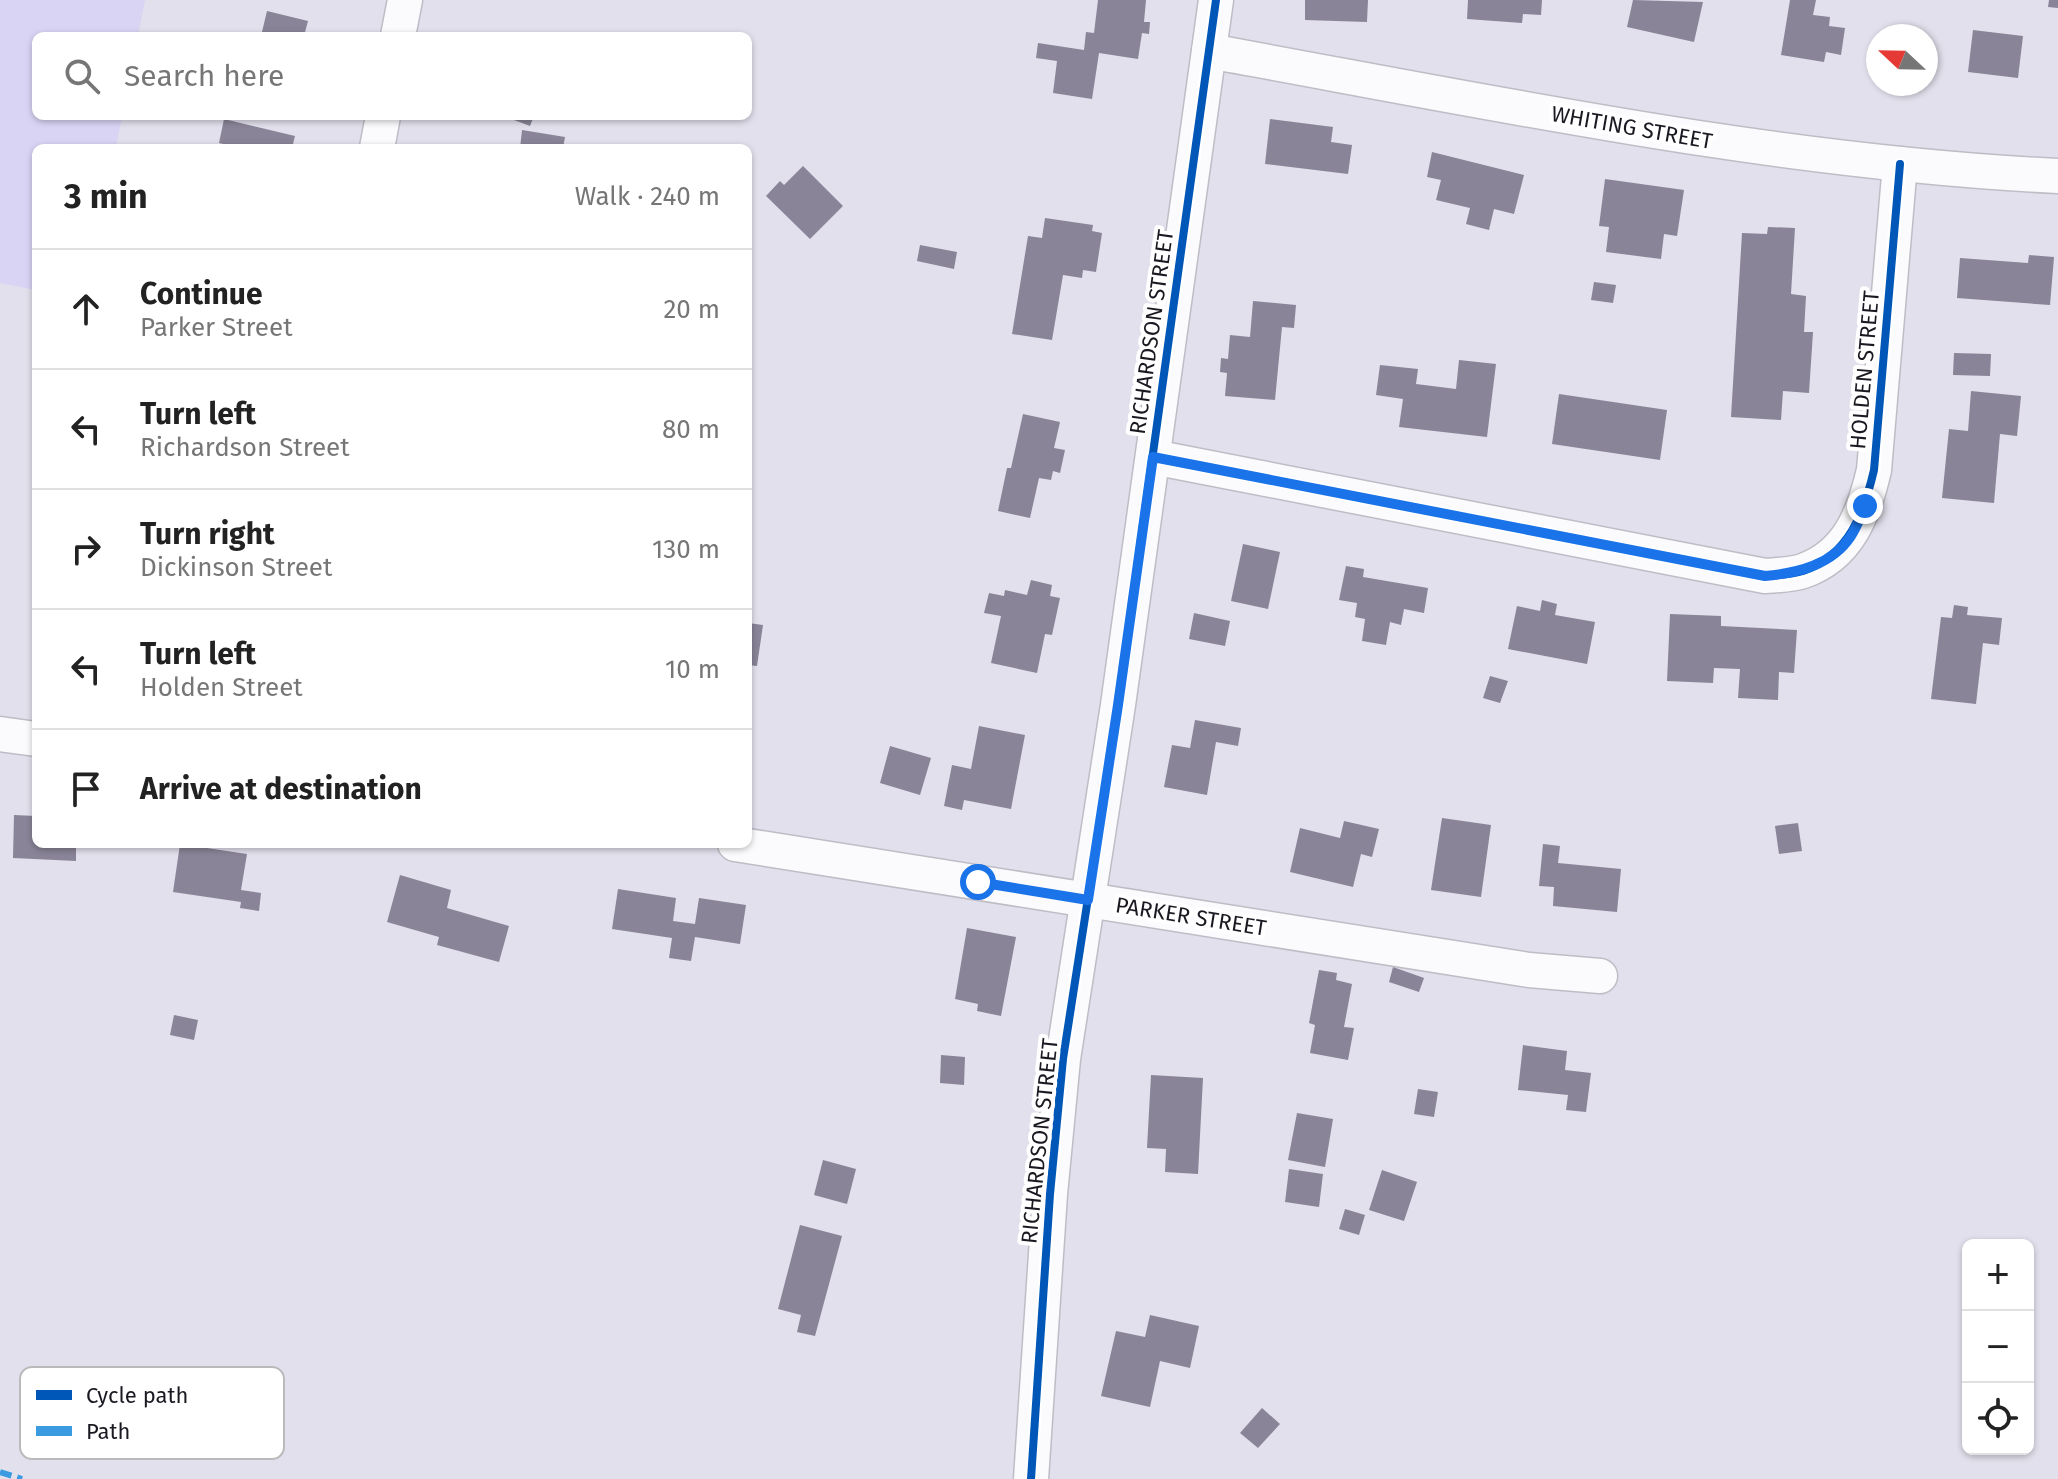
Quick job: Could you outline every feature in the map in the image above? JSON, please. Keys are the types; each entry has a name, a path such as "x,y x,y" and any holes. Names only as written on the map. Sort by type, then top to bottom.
{"street":[{"path":"399,32 405,0"},
{"name":"RICHARDSON STREET","path":"1031,1479 1050,1194 1063,1059 1118,705 1216,0"},
{"name":"WHITING STREET","path":"1209,51 1665,134 1958,171 2058,176"},
{"path":"378,144 382,120"},
{"name":"HOLDEN STREET","path":"1153,457 1765,576 1801,572 1823,562 1851,537 1865,506 1874,470 1900,164"},
{"path":"0,734 32,738"},
{"name":"PARKER STREET","path":"752,847 1529,970 1600,976"}],"shaded area":[{"path":"0,0 145,0 139,32 32,32 32,120 121,120 117,144 32,144 32,289 0,283"}],"building":[{"path":"1098,0 1146,0 1144,22 1150,22 1149,34 1142,33 1138,59 1099,53 1092,99 1053,93 1057,61 1036,58 1038,43 1084,50 1086,32 1094,33"},
{"path":"1305,0 1368,0 1367,22 1305,20"},
{"path":"1468,0 1542,0 1541,15 1523,14 1522,23 1467,19"},
{"path":"1633,0 1703,2 1694,42 1627,27"},
{"path":"1790,0 1816,0 1813,15 1830,17 1829,26 1845,28 1841,55 1826,52 1824,62 1781,55"},
{"path":"2049,0 2058,0 2058,8 2048,7"},
{"path":"267,11 308,21 305,32 262,32"},
{"path":"1973,30 2023,36 2018,78 1968,72"},
{"path":"1270,119 1333,127 1331,142 1352,145 1348,174 1265,164"},
{"path":"224,120 295,136 293,144 219,143"},
{"path":"514,120 532,120 530,126"},
{"path":"522,130 565,137 564,144 520,144"},
{"path":"1432,152 1524,175 1514,214 1494,209 1489,230 1466,224 1470,208 1436,200 1441,180 1427,177"},
{"path":"803,166 843,206 810,239 766,196 780,181 784,185"},
{"path":"1605,179 1684,190 1677,236 1664,234 1661,259 1606,252 1609,227 1599,226"},
{"path":"1045,218 1093,225 1092,231 1102,233 1096,272 1083,270 1082,278 1063,275 1052,340 1012,334 1028,236 1042,238"},
{"path":"1768,227 1795,228 1791,294 1806,296 1804,332 1813,332 1809,393 1783,391 1781,420 1731,417 1742,233 1767,234"},
{"path":"920,245 957,252 954,269 917,261"},
{"path":"2029,255 2054,257 2050,305 1957,298 1960,258 2028,263"},
{"path":"1594,282 1616,285 1613,303 1591,300"},
{"path":"1253,301 1296,305 1294,328 1282,327 1275,400 1225,396 1227,373 1220,372 1221,358 1228,359 1230,335 1250,337"},
{"path":"1954,353 1991,354 1990,376 1953,375"},
{"path":"1459,360 1496,364 1487,437 1399,427 1403,399 1376,395 1380,365 1418,369 1416,384 1456,389"},
{"path":"1971,391 2021,396 2017,436 2000,434 1994,503 1942,498 1949,429 1968,431"},
{"path":"1559,394 1667,410 1660,460 1552,444"},
{"path":"1023,414 1060,422 1054,448 1065,450 1060,473 1053,471 1051,480 1039,478 1030,518 998,511"},
{"path":"1243,544 1280,552 1268,609 1231,601"},
{"path":"1346,566 1364,569 1363,577 1428,588 1424,613 1404,609 1401,625 1390,622 1386,645 1362,641 1365,619 1355,617 1357,603 1339,600"},
{"path":"1031,580 1052,585 1050,596 1060,598 1052,635 1045,634 1037,673 991,663 1001,616 984,613 989,593 1004,596 1005,590 1027,595"},
{"path":"1542,600 1557,604 1555,615 1595,622 1587,664 1508,649 1517,606 1540,611"},
{"path":"1954,605 1968,607 1967,615 2002,618 1999,645 1983,643 1976,704 1931,699 1941,617 1952,618"},
{"path":"1194,613 1230,621 1225,646 1189,639"},
{"path":"1670,614 1721,616 1721,626 1797,630 1794,673 1779,672 1778,700 1738,698 1740,669 1714,668 1713,683 1667,681"},
{"path":"752,624 763,625 757,666 752,665"},
{"path":"1490,676 1508,681 1500,703 1483,698"},
{"path":"1195,720 1241,728 1238,746 1216,742 1207,795 1164,787 1172,745 1190,748"},
{"path":"979,726 1025,735 1011,809 964,800 962,810 944,806 952,765 971,769"},
{"path":"890,746 931,758 920,795 880,783"},
{"path":"14,815 32,816 32,848 76,848 76,861 13,858"},
{"path":"1442,818 1491,825 1481,897 1431,890"},
{"path":"1344,821 1379,829 1372,857 1361,854 1353,887 1290,872 1300,828 1340,838"},
{"path":"1798,823 1802,851 1779,854 1775,826"},
{"path":"1543,844 1560,846 1558,863 1621,869 1617,912 1553,906 1554,887 1539,886"},
{"path":"179,848 207,848 247,854 241,890 261,893 259,911 240,908 241,902 173,892"},
{"path":"400,875 451,890 447,908 509,926 499,962 437,945 439,937 387,922"},
{"path":"618,889 676,898 673,921 695,924 699,898 746,905 740,944 695,937 691,961 669,958 672,938 612,929"},
{"path":"967,928 1016,937 1001,1016 977,1011 978,1004 955,999"},
{"path":"1393,967 1424,978 1419,992 1389,982"},
{"path":"1319,970 1337,973 1336,980 1352,984 1344,1027 1354,1028 1348,1060 1310,1053 1315,1025 1309,1023"},
{"path":"174,1015 198,1020 194,1040 170,1035"},
{"path":"1523,1045 1567,1051 1565,1070 1591,1073 1586,1112 1566,1110 1568,1095 1518,1090"},
{"path":"941,1055 965,1057 964,1085 940,1083"},
{"path":"1151,1075 1203,1078 1198,1174 1165,1172 1166,1149 1147,1148"},
{"path":"1418,1089 1438,1092 1434,1117 1414,1114"},
{"path":"1297,1113 1333,1119 1325,1167 1288,1160"},
{"path":"823,1160 856,1169 847,1204 814,1195"},
{"path":"1289,1169 1323,1174 1319,1207 1285,1202"},
{"path":"1382,1170 1417,1182 1404,1221 1369,1210"},
{"path":"1345,1209 1365,1215 1359,1235 1339,1229"},
{"path":"800,1225 842,1236 815,1336 797,1332 801,1315 778,1309"},
{"path":"1150,1315 1199,1326 1190,1368 1160,1361 1150,1407 1101,1396 1116,1331 1145,1337"},
{"path":"1262,1408 1280,1424 1258,1448 1240,1433"}],"marked path":[{"path":"0,1472 22,1479"}],"cycle path":[{"path":"1031,1479 1050,1194 1063,1059 1118,705 1216,0"},
{"path":"1153,457 1765,576 1803,571 1832,555 1852,531 1874,470 1900,164"}],"route":[{"path":"978,882 1088,900 1153,457 1765,576 1801,572 1823,562 1851,537 1865,506"}]}
